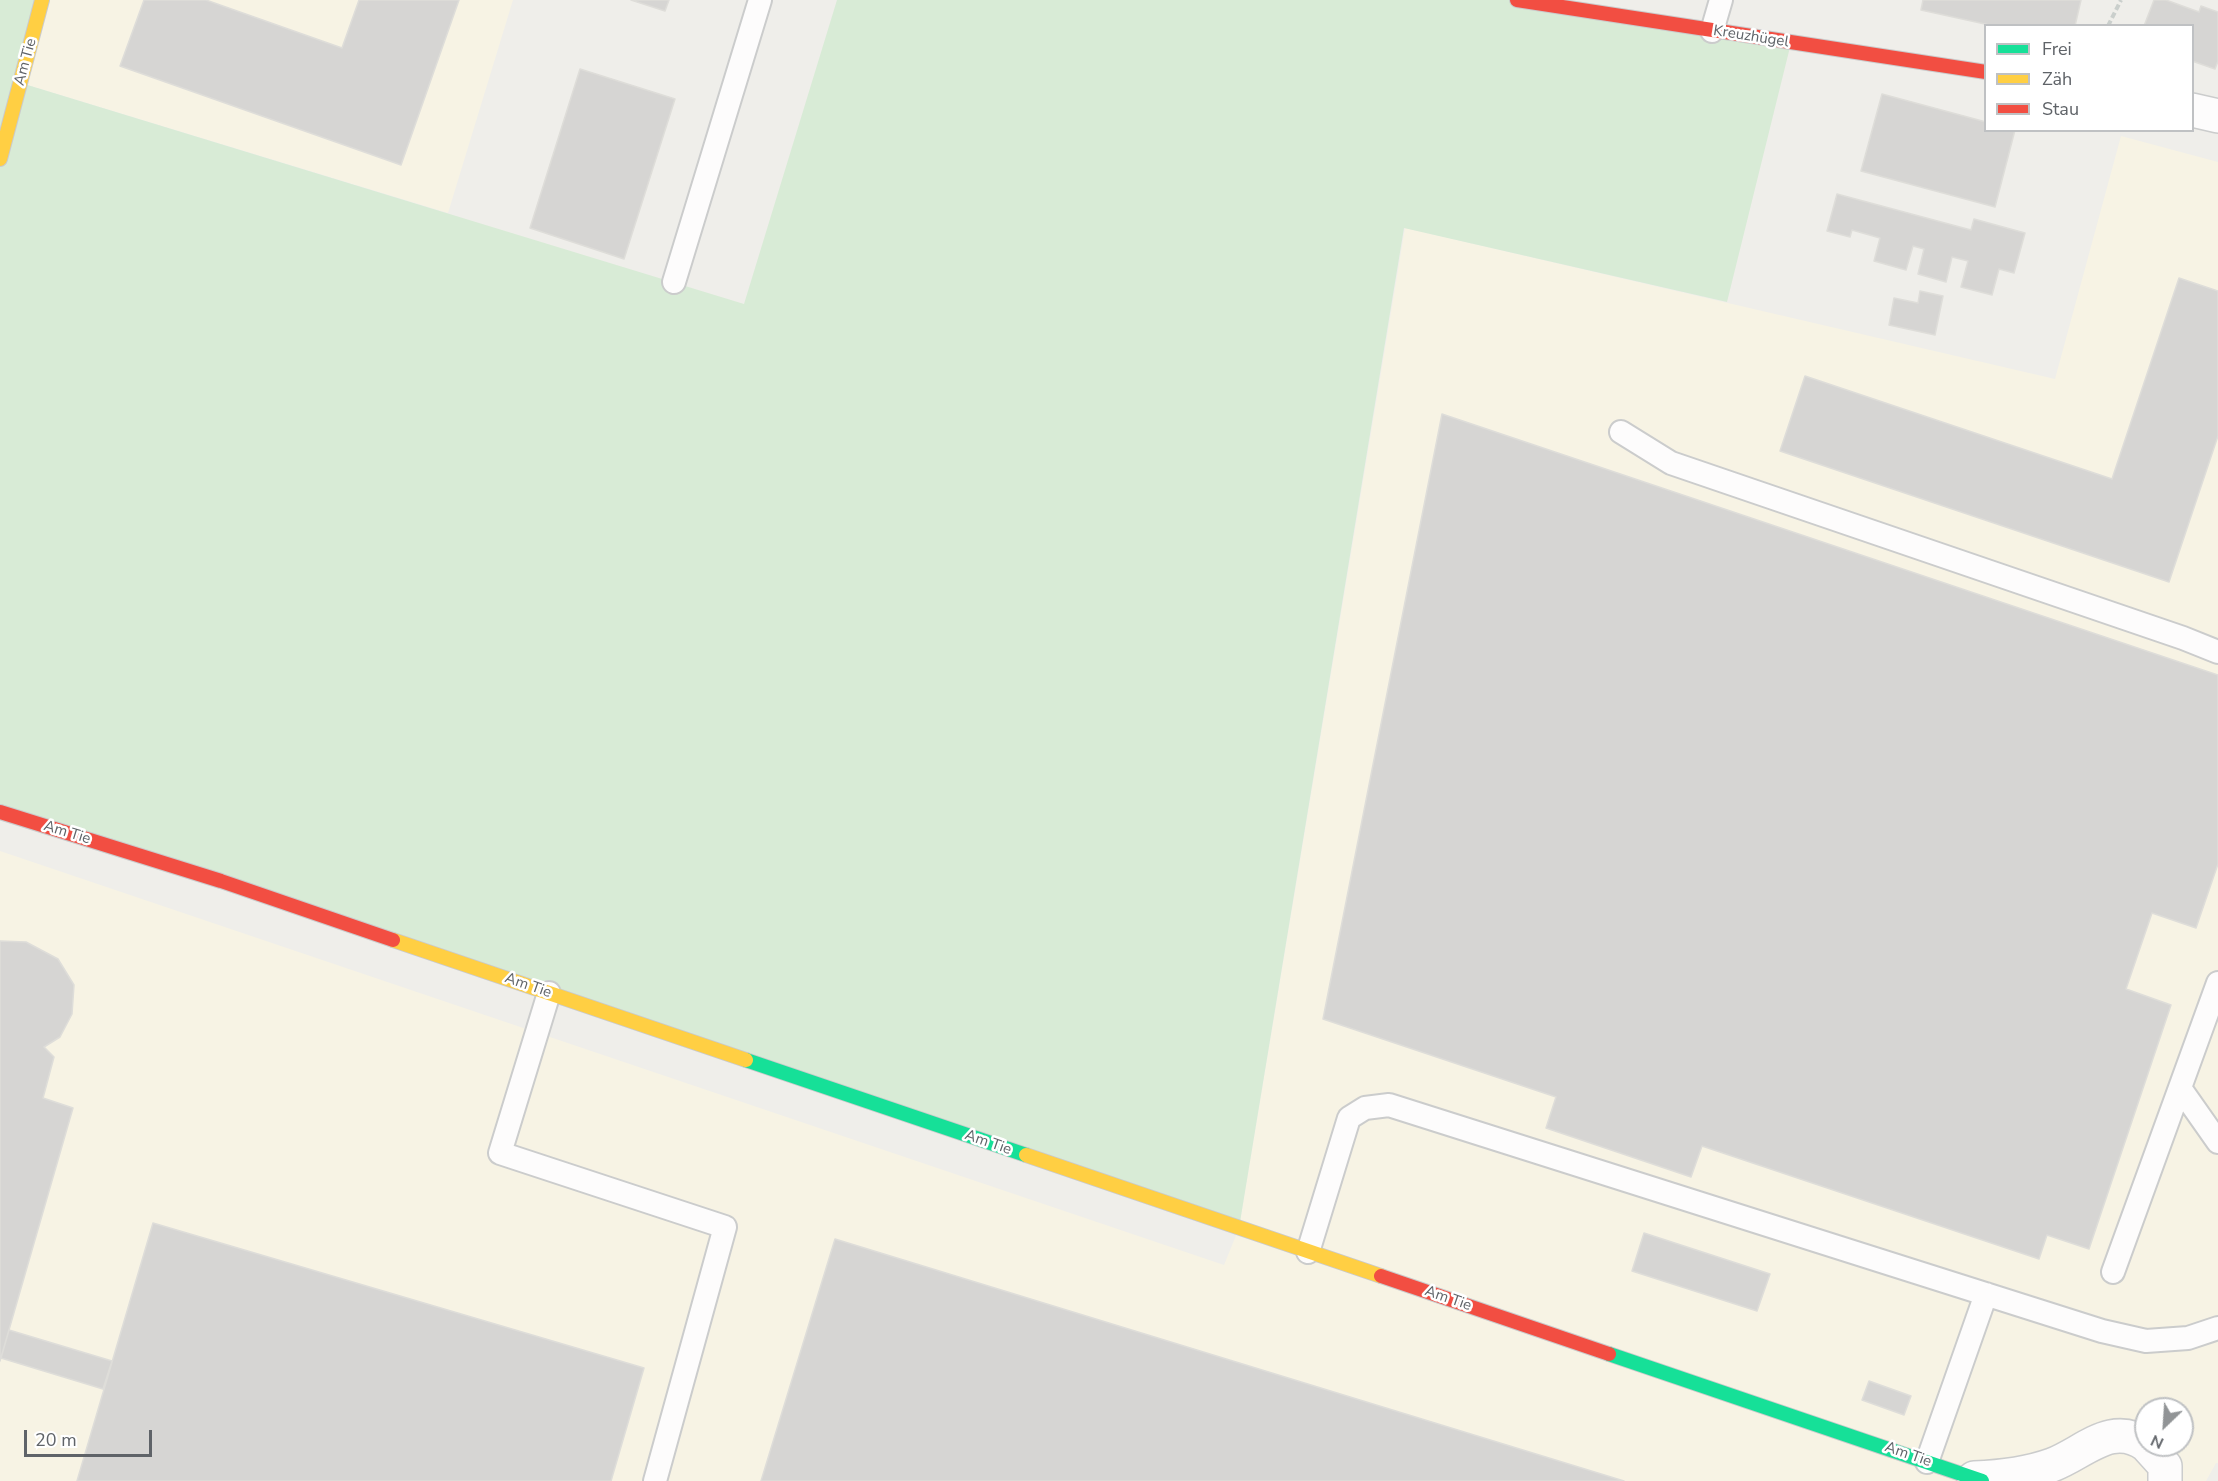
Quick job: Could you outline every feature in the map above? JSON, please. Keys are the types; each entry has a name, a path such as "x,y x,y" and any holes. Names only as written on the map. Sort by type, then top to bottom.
{"street":[{"name":"Am Tie","path":"0,159 42,0"},
{"name":"Kreuzhügel","path":"1517,0 1984,72"},
{"path":"2194,110 2218,116"},
{"name":"Am Tie","path":"0,812 220,880 1978,1480 2010,1476 2054,1464 2116,1435 2134,1437"},
{"name":"Am Tie","path":"2156,1457 2164,1466 2165,1481"}],"lane":[{"path":"674,282 760,0"},
{"path":"1712,31 1721,0"},
{"path":"1621,432 1671,464 2183,638 2218,652"},
{"path":"2113,1272 2218,983"},
{"path":"549,993 500,1153 725,1227 655,1481"},
{"path":"2180,1088 2218,1142"},
{"path":"1308,1252 1348,1118 1365,1108 1389,1104 2102,1331 2146,1341 2188,1338 2218,1328"},
{"path":"1927,1462 1986,1294"}],"path":[{"path":"2109,24 2121,0"}],"shaded area":[{"path":"42,0 513,0 448,213 21,83"},
{"path":"2121,136 2218,162 2218,1463 2206,1481 0,1481 0,851 1224,1265 1239,1228 1405,228 2055,379"}],"green space":[{"path":"0,0 42,0 21,83 744,304 837,0 1517,0 1791,43 1727,302 1404,228 1239,1228 0,812"}],"building":[{"path":"144,0 206,0 342,48 359,0 459,0 401,165 120,66"},
{"path":"631,0 669,0 665,11"},
{"path":"1923,0 2081,0 2075,24 1985,24 1921,10"},
{"path":"2154,0 2166,0 2199,12 2201,6 2218,12 2218,61 2215,69 2194,62 2194,24 2145,24"},
{"path":"580,69 675,99 624,259 530,228"},
{"path":"1882,94 1984,121 1984,132 2014,132 1995,207 1861,171"},
{"path":"1837,194 1971,230 1974,219 2025,233 2014,273 1999,269 1992,295 1961,287 1968,261 1952,257 1946,282 1918,274 1924,249 1913,246 1906,270 1874,261 1880,238 1852,230 1850,237 1827,231"},
{"path":"2179,278 2218,291 2218,436 2169,582 1780,451 1805,376 2112,479"},
{"path":"1920,291 1943,296 1935,335 1889,325 1894,298 1918,303"},
{"path":"1442,414 2218,675 2218,864 2196,928 2152,913 2126,989 2171,1005 2089,1249 2047,1235 2039,1259 1702,1146 1691,1177 1546,1128 1556,1097 1323,1019"},
{"path":"0,941 26,942 58,959 74,985 72,1014 60,1037 44,1047 54,1057 43,1098 73,1108 0,1361"},
{"path":"153,1223 644,1368 611,1481 77,1481"},
{"path":"1644,1233 1770,1274 1757,1311 1632,1271"},
{"path":"835,1239 1624,1481 761,1481"},
{"path":"9,1330 112,1361 103,1389 1,1358"},
{"path":"1869,1381 1911,1396 1904,1415 1862,1400"}],"traffic: fast":[{"path":"746,1060 1026,1155"},
{"path":"1609,1354 1982,1481"}],"traffic: slow":[{"path":"0,159 42,0"},
{"path":"393,940 746,1060"},
{"path":"1026,1155 1381,1276"}],"traffic: jam":[{"path":"1517,0 1984,72"},
{"path":"0,812 221,881 393,940"},
{"path":"1381,1276 1609,1354"}]}
